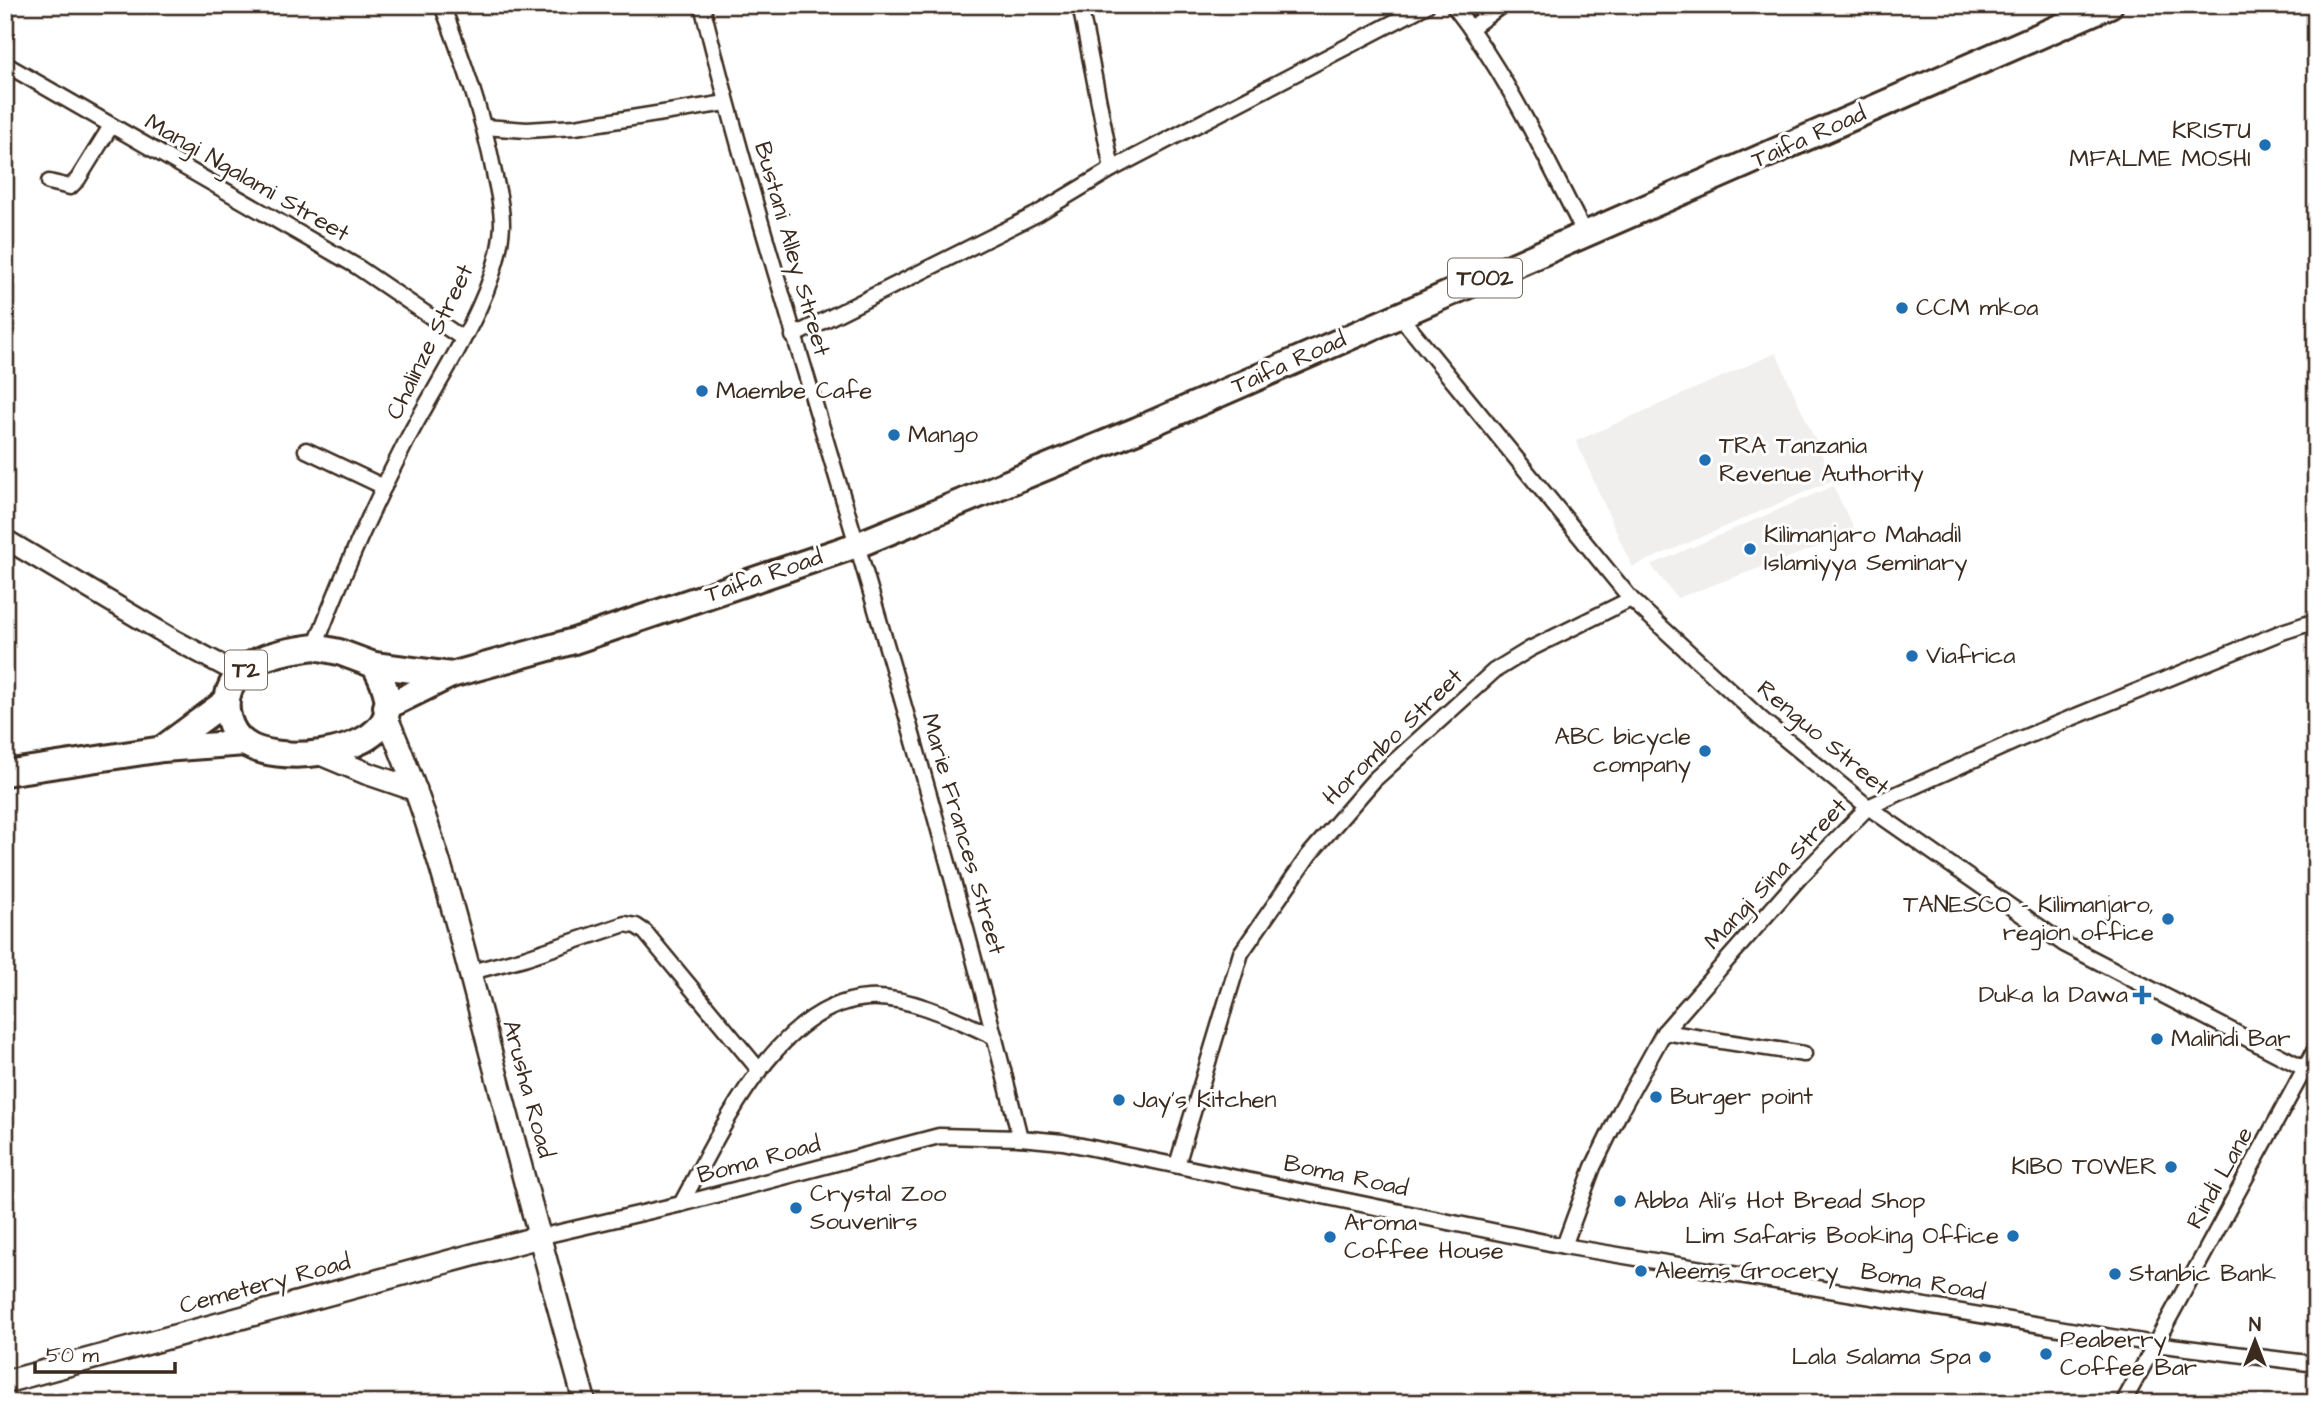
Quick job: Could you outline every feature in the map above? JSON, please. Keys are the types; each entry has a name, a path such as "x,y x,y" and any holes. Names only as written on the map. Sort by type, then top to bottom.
{"highway":[{"name":"Taifa Road","path":"386,712 451,675 574,641 857,544 1137,430 2110,5"},
{"name":"T2","path":"163,748 224,703 239,674 266,657 315,647 340,652 374,665"},
{"name":"Taifa Road","path":"374,665 451,675"},
{"path":"374,665 385,684 386,712"},
{"name":"T2","path":"224,703 231,724 245,743"},
{"name":"T2","path":"5,773 163,748 245,743 267,751 288,754 318,753 346,748 370,737 386,712"}],"main road":[{"name":"Arusha Road","path":"386,712 416,790 471,972 585,1403"},
{"path":"318,753 416,790"},
{"name":"Cemetery Road","path":"5,1382 539,1237"}],"street":[{"name":"Chalinze Street","path":"315,647 344,573 384,487 486,292 502,228 501,207 484,127 442,5"},
{"name":"Bustani Alley Street","path":"702,5 726,103 793,336 857,544"},
{"path":"1080,5 1112,169"},
{"path":"793,336 1037,214 1112,169 1427,5"},
{"path":"1453,5 1471,28 1525,117 1585,234"},
{"path":"1471,28 1502,5"},
{"name":"Mangi Ngalami Street","path":"5,64 356,267 462,338"},
{"path":"484,127 527,130 575,127 726,103"},
{"path":"48,182 70,187 78,179 111,126"},
{"name":"Renguo Street","path":"1399,315 1631,599 1761,719 1868,807 2064,944 2311,1073"},
{"path":"306,450 384,487"},
{"path":"5,539 175,640 239,674"},
{"name":"Marie Frances Street","path":"857,544 995,1037 1020,1138"},
{"name":"Horombo Street","path":"1177,1165 1241,953 1309,855 1374,780 1494,671 1530,649 1631,599"},
{"name":"Mangi Sina Street","path":"1564,1246 1593,1167 1664,1032 1800,877 1868,807 2020,739 2282,632 2316,621"},
{"path":"471,972 524,958 625,924 636,926 645,932 760,1071"},
{"path":"681,1204 732,1113 760,1071 797,1030 817,1015 852,1001 870,998 938,1010 995,1037"},
{"path":"1664,1032 1804,1054"},
{"name":"Rindi Lane","path":"2123,1403 2311,1073 2316,1048"},
{"name":"Boma Road","path":"539,1237 681,1204 939,1136 1020,1138 1063,1142 1564,1246 2155,1344 2316,1364"}],"shaded area":[{"name":"TRA Tanzania Revenue Authority","path":"1776,353 1833,480 1632,567 1576,441"},
{"name":"Kilimanjaro Mahadil Islamiyya Seminary","path":"1833,486 1856,533 1677,598 1651,565"}],"place":[{"name":"KRISTU MFALME MOSHI","path":"2265,145"},
{"name":"CCM mkoa","path":"1902,308"},
{"name":"Maembe Cafe","path":"702,391"},
{"name":"Mango","path":"894,435"},
{"name":"TRA Tanzania Revenue Authority","path":"1705,460"},
{"name":"Kilimanjaro Mahadil Islamiyya Seminary","path":"1750,549"},
{"name":"Viafrica","path":"1912,656"},
{"name":"ABC bicycle company","path":"1705,751"},
{"name":"TANESCO - Kilimanjaro, region office","path":"2168,919"},
{"name":"Duka la Dawa","path":"2142,995"},
{"name":"Malindi Bar","path":"2157,1039"},
{"name":"Burger point","path":"1656,1097"},
{"name":"Jay's Kitchen","path":"1119,1100"},
{"name":"KIBO TOWER","path":"2171,1167"},
{"name":"Abba Ali's Hot Bread Shop","path":"1620,1201"},
{"name":"Crystal Zoo Souvenirs","path":"796,1208"},
{"name":"Lim Safaris Booking Office","path":"2013,1236"},
{"name":"Aroma Coffee House","path":"1330,1237"},
{"name":"Aleems Grocery","path":"1641,1271"},
{"name":"Stanbic Bank","path":"2115,1274"},
{"name":"Peaberry Coffee Bar","path":"2046,1354"},
{"name":"Lala Salama Spa","path":"1985,1357"}]}
